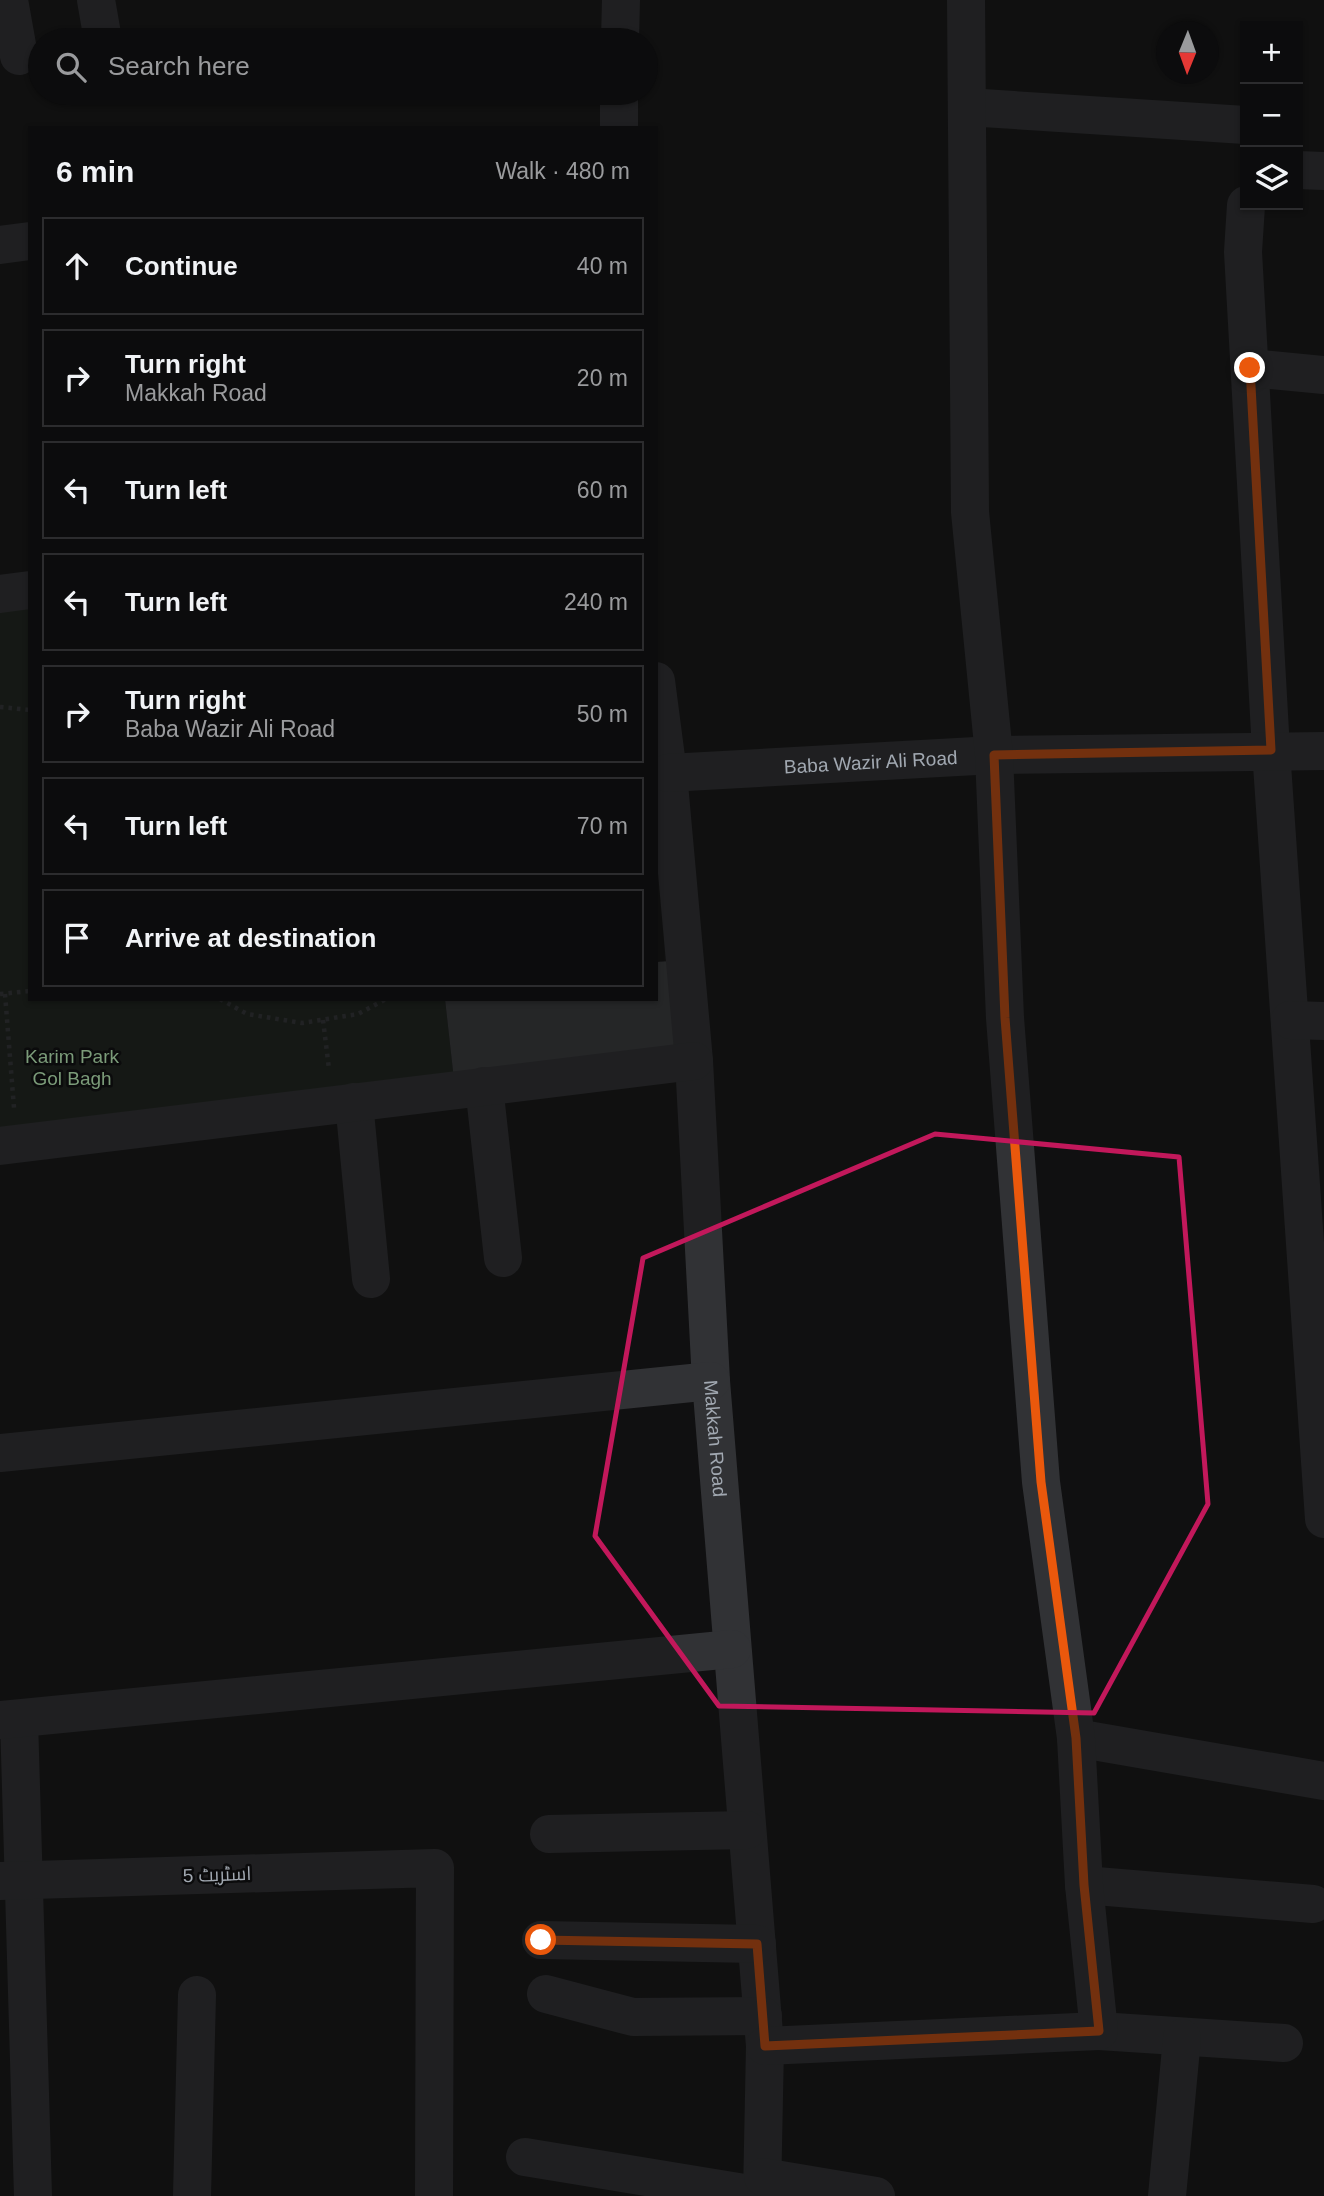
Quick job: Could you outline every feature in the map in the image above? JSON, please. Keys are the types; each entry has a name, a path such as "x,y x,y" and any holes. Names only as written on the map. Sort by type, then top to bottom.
{"street":[{"path":"9,0 19,56"},
{"path":"96,0 101,28"},
{"path":"620,28 621,0"},
{"path":"966,0 970,512 994,755 1005,1018 1041,1482 1076,1738 1084,1885 1099,2031"},
{"path":"619,126 620,105"},
{"path":"967,107 1240,125"},
{"path":"1303,170 1324,171"},
{"path":"1246,210 1243,252 1271,750 1307,1021 1324,1519"},
{"path":"0,245 28,241"},
{"path":"1250,368 1324,375"},
{"path":"0,594 28,590"},
{"name":"Makkah Road","path":"658,696 668,773 694,1061 711,1381 764,2031 762,2190"},
{"name":"Baba Wazir Ali Road","path":"668,773 994,755 1324,751"},
{"path":"8,1145 694,1061"},
{"path":"484,1086 503,1258"},
{"path":"344,1103 371,1279"},
{"path":"0,1453 711,1381"},
{"path":"33,2196 13,1880 9,1720 732,1649"},
{"path":"1076,1738 1324,1780"},
{"path":"549,1834 747,1830"},
{"name":"اسٹریٹ 5","path":"13,1880 435,1868 433,2196"},
{"path":"1084,1885 1313,1904"},
{"path":"541,1940 757,1944"},
{"path":"546,1994 634,2017 764,2031 1099,2031 1284,2043"},
{"path":"192,2196 197,1995"},
{"path":"1167,2196 1182,2038"},
{"path":"525,2157 762,2190 876,2196"}],"path":[{"path":"0,707 28,710"},
{"path":"8,1145 2,994 28,991"},
{"path":"224,1001 247,1014 302,1023 358,1014 382,1001"},
{"path":"323,1020 344,1103"}],"highlighted area":[{"path":"935,1134 1179,1157 1208,1504 1094,1713 719,1706 595,1536 643,1258"}],"green space":[{"name":"Karim Park Gol Bagh","path":"28,590 28,1001 445,1001 455,1089 0,1147 0,594"}],"building":[{"path":"685,960 694,1061 455,1089 445,1001 658,1001 658,962"}],"route":[{"path":"541,1940 757,1944 765,2046 1099,2031 1084,1885 1076,1738 1041,1482 1005,1018 994,755 1271,750 1250,368"}]}
